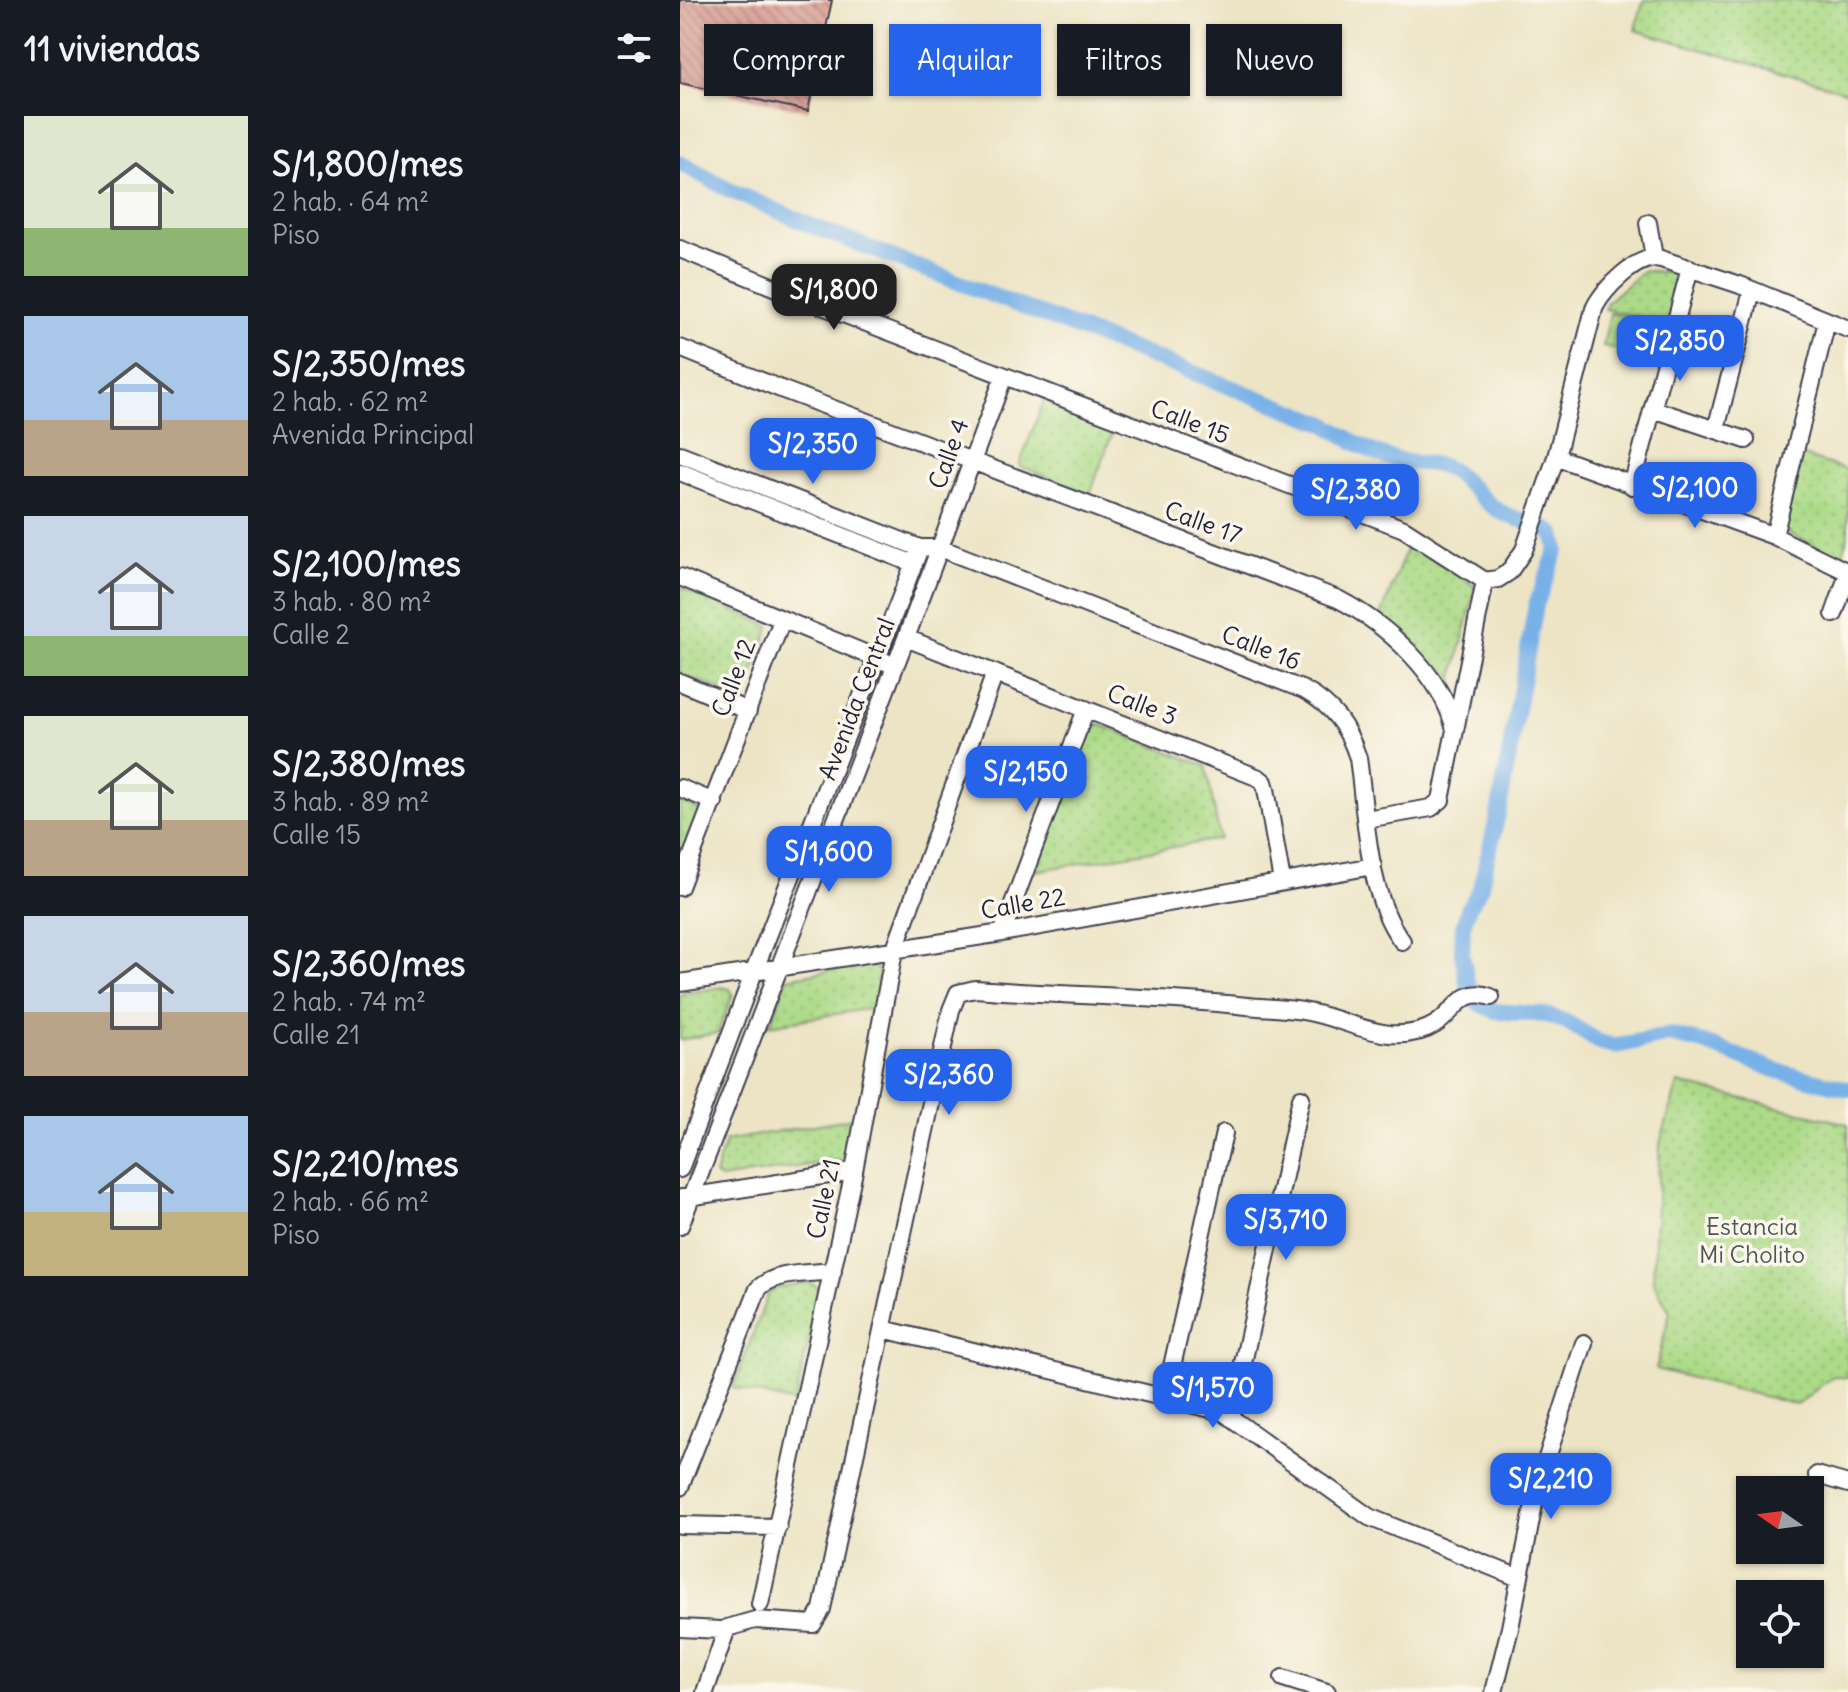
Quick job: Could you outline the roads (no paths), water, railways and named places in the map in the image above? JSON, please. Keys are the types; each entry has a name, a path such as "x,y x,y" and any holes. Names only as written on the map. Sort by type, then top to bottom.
{"street":[{"path":"1648,223 1654,257"},
{"name":"Calle 15","path":"680,249 1404,529 1485,581"},
{"path":"1366,819 1424,810 1438,804 1485,581 1498,579 1514,568 1534,522 1556,457 1600,295 1636,264 1654,257 1848,329"},
{"path":"1632,486 1690,268"},
{"path":"1716,429 1752,291"},
{"path":"1774,536 1827,321"},
{"name":"Calle 17","path":"680,348 1351,605 1393,635 1418,663 1447,708 1455,732"},
{"name":"Calle 4","path":"940,548 1004,376"},
{"path":"1653,409 1746,440"},
{"path":"680,454 920,548 940,548"},
{"path":"1556,457 1774,536 1848,573 1834,614"},
{"path":"680,472 914,564"},
{"name":"Avenida Central","path":"680,1169 920,548"},
{"name":"Avenida Central","path":"680,1226 686,1198 780,966 940,548"},
{"name":"Calle 16","path":"940,548 1289,684 1320,699 1334,711 1350,737 1358,758 1373,866 1386,914 1402,941"},
{"path":"680,577 896,666"},
{"name":"Calle 12","path":"680,887 782,620"},
{"name":"Calle 3","path":"906,638 1254,775 1264,782 1282,882"},
{"name":"Calle 21","path":"760,1604 854,1171 894,951 995,673"},
{"path":"680,682 748,711"},
{"path":"1002,933 1086,709"},
{"path":"680,788 714,802"},
{"name":"Calle 22","path":"680,983 1002,933 1373,866"},
{"path":"705,1692 727,1628 755,1620 813,1624 822,1609 951,1010 958,993 975,989 1201,1001 1308,1012 1374,1032 1405,1034 1440,1022 1458,1002 1480,995"},
{"path":"1231,1418 1301,1098"},
{"path":"1165,1398 1224,1133"},
{"path":"686,1198 854,1171"},
{"path":"680,1487 753,1298 761,1286 777,1278 833,1271"},
{"path":"883,1329 1223,1412 1369,1517 1519,1578"},
{"path":"1494,1692 1537,1489 1584,1343"},
{"path":"1817,1475 1848,1484"},
{"path":"680,1525 778,1527"},
{"path":"680,1628 721,1630"},
{"path":"1283,1678 1327,1692"}],"waterway":[{"path":"680,163 729,190 817,228 1324,423 1374,452 1396,460 1445,467 1461,477 1495,508 1554,534 1557,549 1536,605 1499,810 1480,889 1468,909 1463,926 1462,953 1467,982 1478,1003 1495,1011 1546,1015 1567,1022 1599,1042 1615,1046 1669,1035 1704,1043 1778,1071 1848,1089"}],"park label":[{"name":"Estancia Mi Cholito","path":"1752,1241"}]}
